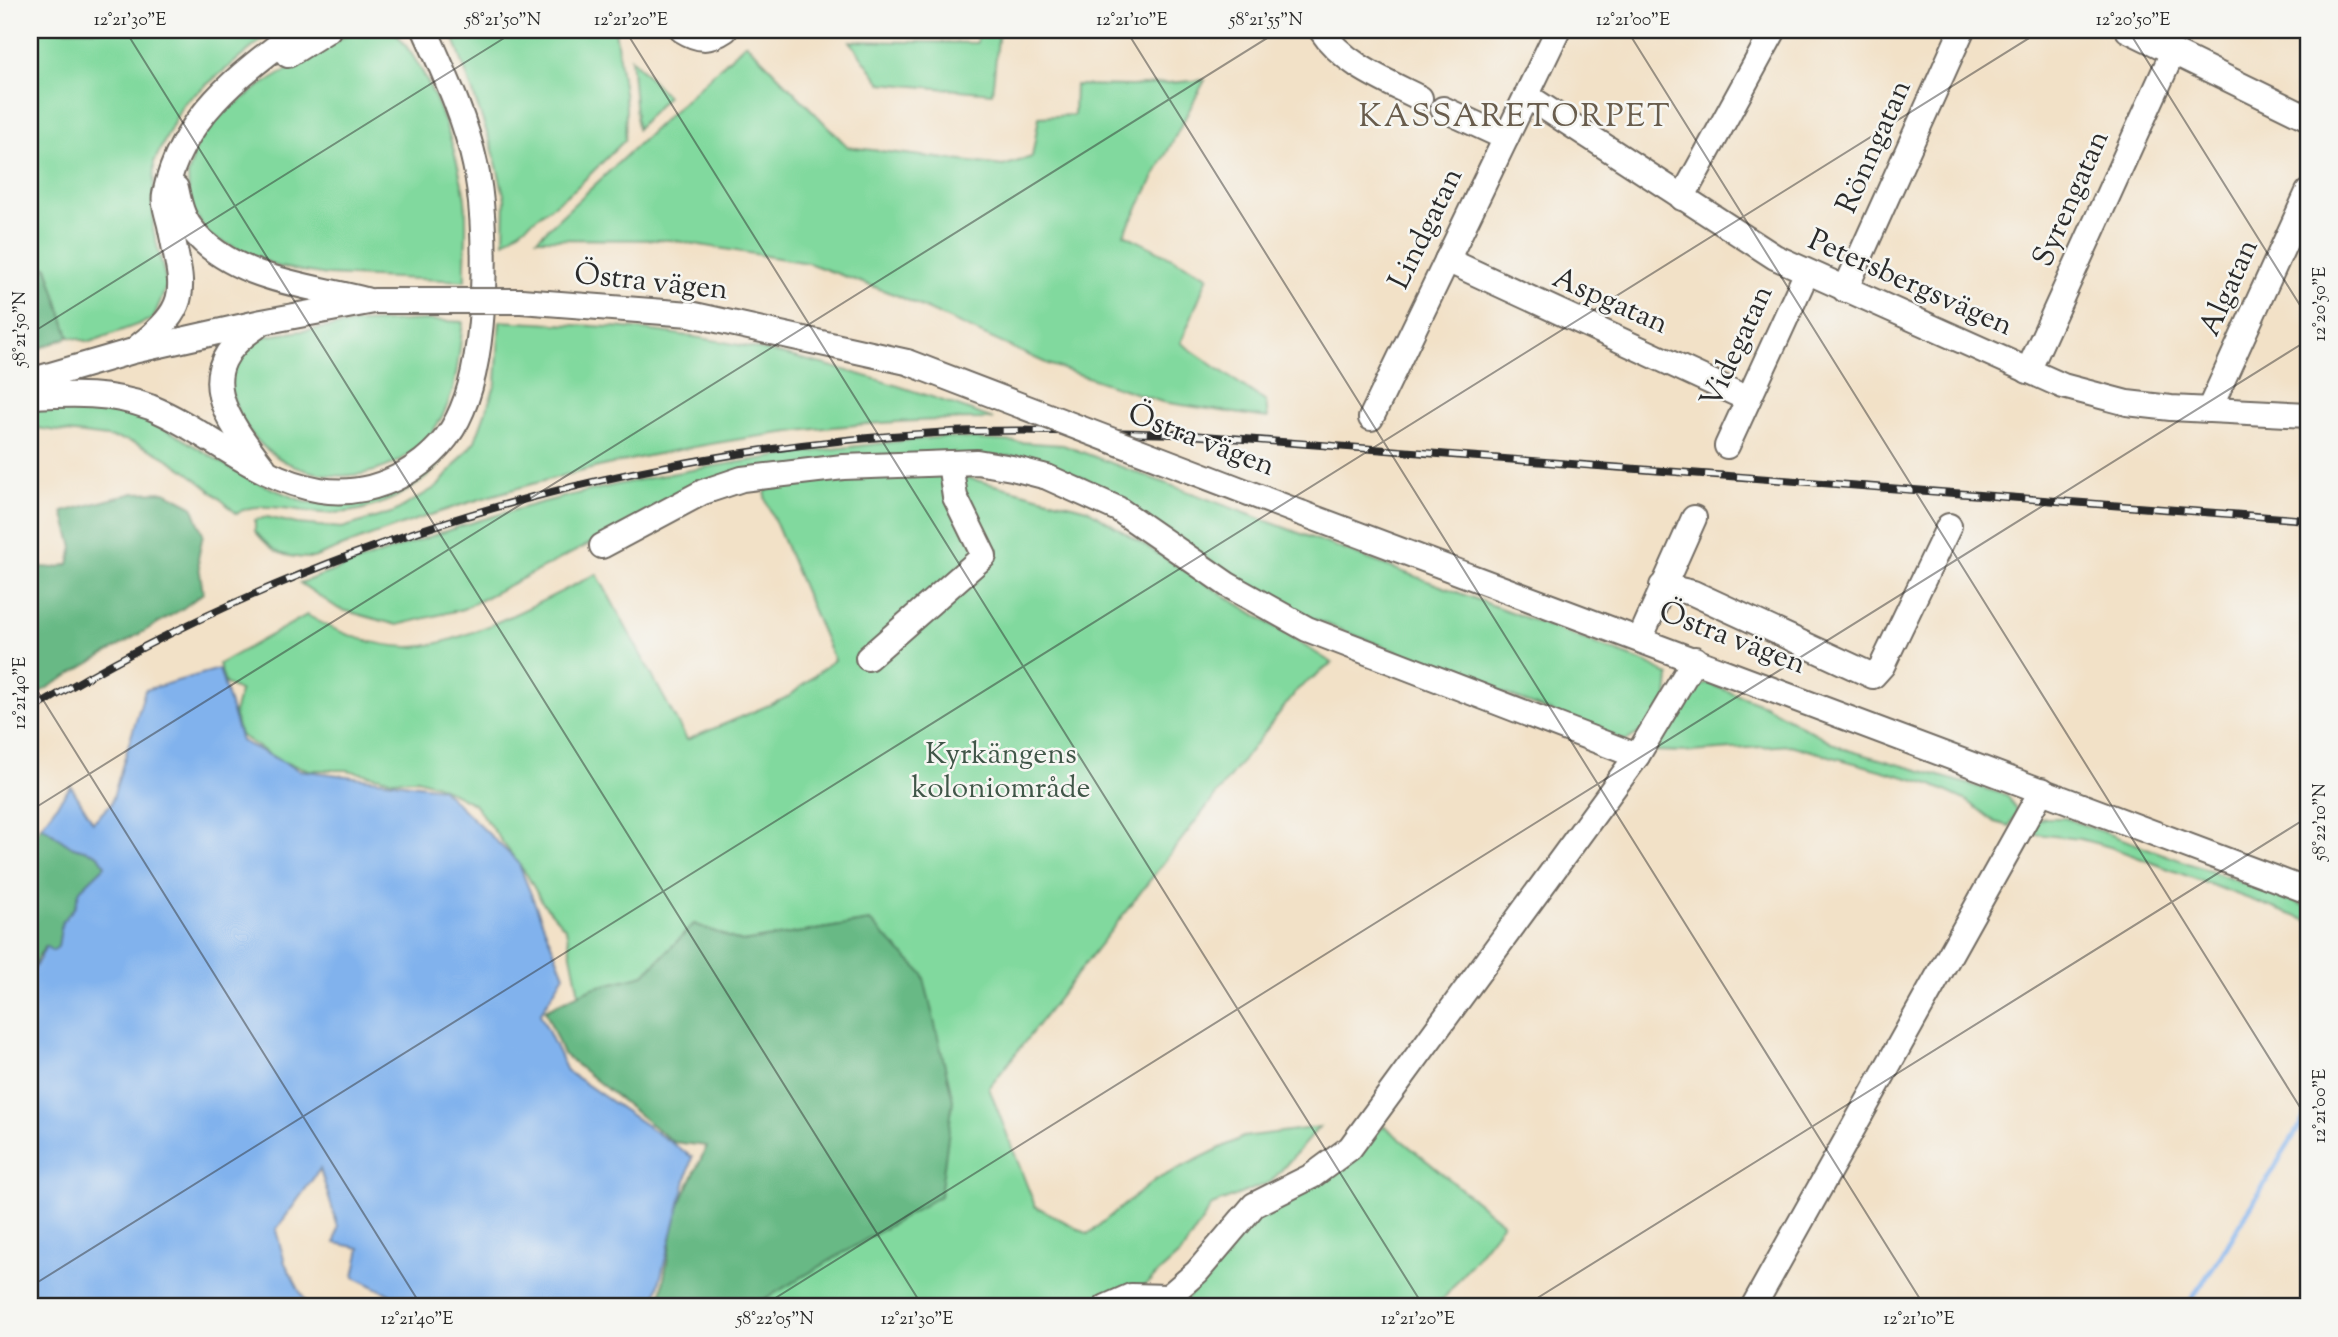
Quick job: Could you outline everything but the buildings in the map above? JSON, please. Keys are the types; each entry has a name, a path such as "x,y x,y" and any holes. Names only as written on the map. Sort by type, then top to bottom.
{"street":[{"path":"133,351 167,323 180,299 181,280 164,197 189,131 220,93 299,30"},
{"path":"220,93 254,76 327,30"},
{"path":"30,396 82,393 131,401 169,417 242,462 322,490 370,488 391,481 433,453 451,432 470,388 479,327 483,221 476,165 466,130 425,30"},
{"path":"682,30 694,38 716,34"},
{"path":"1321,30 1333,48 1346,59 1420,98"},
{"name":"Lindgatan","path":"1371,418 1558,30"},
{"path":"1682,198 1774,30"},
{"name":"Rönngatan","path":"1845,290 1962,30"},
{"path":"2128,30 2308,118"},
{"name":"Syrengatan","path":"2028,371 2173,52"},
{"name":"Petersbergsvägen","path":"1527,96 1746,241 1806,274 2028,371 2090,395 2138,404 2308,415"},
{"path":"1443,109 1506,138"},
{"path":"172,173 189,226 213,251 243,267 374,302"},
{"name":"Algatan","path":"2210,410 2308,192"},
{"name":"Aspgatan","path":"1447,260 1748,399"},
{"name":"Videgatan","path":"1727,446 1806,274"},
{"name":"Östra vägen","path":"30,381 133,351 374,302 522,302 690,314 907,362 2308,891"},
{"path":"262,323 230,347 219,375 225,413 267,472"},
{"path":"602,546 703,492 742,479 843,467 977,462 1012,468 1085,492 1118,509 1237,590 1307,629 1637,756"},
{"path":"872,654 984,556 956,497 950,463"},
{"path":"1640,639 1694,518"},
{"path":"1662,586 1693,593 1873,676 1882,666 1949,526"},
{"path":"1106,1307 1131,1296 1168,1297 1197,1272 1254,1205 1312,1176 1350,1148 1637,756 1695,659"},
{"path":"1753,1307 2042,790"}],"green space":[{"path":"30,30 274,30 183,104 154,162 153,229 167,285 153,319 90,342 69,337 47,267 30,265"},
{"path":"355,30 393,30 419,65 439,106 454,150 464,193 465,281 327,275 279,267 209,236 189,204 188,175 197,144 217,118 257,88"},
{"path":"451,30 615,30 626,107 625,140 575,189 504,242 505,199 493,150"},
{"path":"978,30 999,30 992,93 881,83 850,41 977,43"},
{"path":"746,43 848,147 1003,166 1032,157 1039,117 1074,115 1075,85 1132,86 1205,80 1124,234 1208,276 1181,343 1266,402 1268,418 1162,402 1048,364 896,295 808,263 670,240 537,239"},
{"path":"631,58 667,96 637,129"},
{"path":"30,265 47,267 69,337 30,352"},
{"path":"426,320 463,322 456,375 449,401 437,425 419,446 398,461 374,471 348,476 322,474 297,467 273,454 243,423 227,378 253,338 359,323"},
{"path":"500,321 653,331 757,349 876,379 993,419 906,421 819,429 733,440 647,456 561,476 477,500 394,527 313,558 286,556 262,539 255,531 255,520 267,517 297,524 342,528 394,512 438,486 475,441 496,383"},
{"path":"106,403 171,432 249,479 305,502 349,505 392,494 446,457 422,481 374,506 339,513 254,507 237,514 183,469 136,443 30,427 30,406"},
{"path":"941,437 1063,445 1647,663 1669,676 1667,700 1642,731 1626,741 1277,605 1085,479 1023,456 901,458 708,483 463,609 397,625 339,609 300,583 471,523 586,492 703,468 822,450"},
{"name":"Kyrkängens koloniområde","path":"941,471 1087,509 1332,663 1298,689 989,1088 1035,1206 1088,1234 1155,1180 1243,1137 1319,1127 1271,1182 1212,1205 1182,1252 1144,1286 1072,1307 751,1307 940,1195 870,921 742,942 694,924 644,975 579,994 566,929 542,902 527,875 474,804 437,785 417,779 393,780 347,770 310,770 280,761 240,735 234,713 240,692 225,683 219,664 307,615 343,633 368,641 408,647 429,645 478,630 597,574 687,740 788,697 834,660 765,498 766,490 819,481"},
{"path":"165,492 192,506 203,534 198,559 203,593 182,609 30,698 30,566 55,568 69,564 73,547 63,512 134,493"},
{"path":"1707,683 1764,705 1844,749 2007,795 2017,811 2010,826 1995,822 1969,802 1930,784 1790,745 1690,752 1653,751 1691,687"},
{"path":"2044,818 2065,818 2308,907 2308,921 2110,847 2080,839 2026,833 2032,823"},
{"path":"41,826 69,845 95,853 105,866 80,890 75,907 62,922 58,947 52,952 46,946 37,958 30,977 30,845"},
{"path":"870,921 923,974 953,1100 940,1196 751,1307 659,1307 676,1212 707,1146 673,1142 563,1054 545,1010 592,988 644,975 694,924 742,942"},
{"path":"1384,1126 1503,1223 1437,1307 1180,1307 1218,1260 1241,1221 1303,1194"}],"water":[{"path":"219,669 241,741 299,770 441,788 518,862 564,975 540,1014 567,1071 692,1157 653,1307 391,1307 391,1295 354,1277 360,1248 335,1243 338,1227 320,1169 276,1230 285,1263 308,1307 30,1307 30,977 46,946 52,951 58,947 62,922 75,907 80,890 105,866 95,853 69,845 41,826 71,786 93,822 111,804 145,690"}],"waterway":[{"path":"2186,1307 2221,1256 2308,1112"}],"railway":[{"path":"30,711 134,652 242,600 353,554 466,516 581,485 698,461 816,443 966,432 1177,434 2308,520"}],"district":[{"name":"KASSARETORPET","path":"1515,118"}]}
